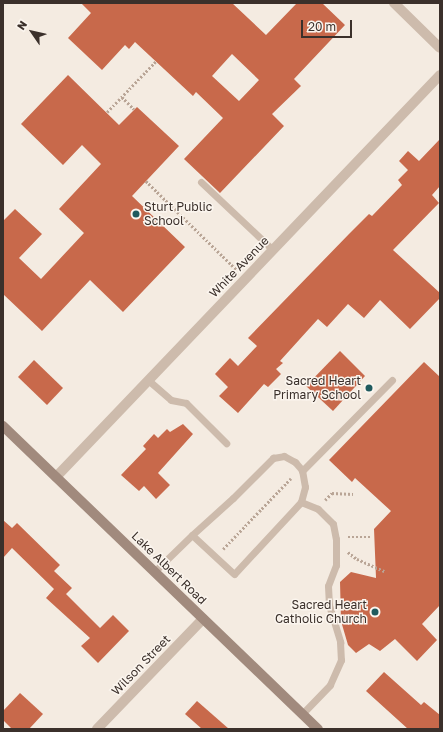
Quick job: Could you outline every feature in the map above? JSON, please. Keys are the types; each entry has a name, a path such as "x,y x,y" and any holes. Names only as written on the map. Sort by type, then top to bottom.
{"main road":[{"name":"Lake Albert Road","path":"3,426 318,729"}],"street":[{"path":"394,3 440,48"},
{"name":"White Avenue","path":"56,477 440,75"},
{"name":"Wilson Street","path":"97,729 203,619"}],"lane":[{"path":"201,182 273,250"},
{"path":"148,380 171,400 186,403 226,443"},
{"path":"302,471 392,380"},
{"path":"154,572 192,535 273,458 284,456 295,462 302,471 305,488 301,502 234,574 192,535"},
{"path":"301,502 318,509 333,524 336,539 336,565 328,586 329,605 340,642 341,660 330,685 302,714"}],"path":[{"path":"107,112 156,61"},
{"path":"122,97 134,110"},
{"path":"146,181 245,279"},
{"path":"323,501 332,493 353,494"},
{"path":"344,537 370,537"}],"building":[{"path":"81,3 232,3 266,35 297,3 322,3 345,25 294,79 301,86 272,114 284,126 220,193 184,159 223,118 196,92 193,96 135,42 129,49 125,45 102,70 68,38 91,13","holes":["232,54 259,80 239,101 212,76"]},
{"path":"68,75 119,125 137,107 179,146 132,196 185,247 123,312 90,280 42,331 3,294 3,221 15,209 42,234 19,258 41,279 84,233 59,209 101,164 82,145 63,165 21,124"},
{"path":"440,139 440,186 432,195 439,203 393,250 440,293 440,298 410,329 380,300 364,318 348,304 327,327 318,319 280,361 283,363 276,369 281,374 268,387 264,384 238,413 219,396 228,387 215,374 230,358 238,366 257,346 248,338 369,214 372,216 402,185 398,180 408,170 399,161 408,151 419,161"},
{"path":"340,351 365,376 333,411 306,386"},
{"path":"34,360 63,388 47,405 18,377"},
{"path":"424,362 440,377 440,605 422,624 437,640 417,661 395,639 380,651 369,644 356,653 348,645 341,621 340,582 351,572 376,578 374,529 391,511 355,478 352,482 329,460"},
{"path":"183,424 193,434 158,473 170,485 156,499 144,486 139,491 121,475 146,449 143,446 154,434 158,438 167,429 170,432"},
{"path":"3,520 12,528 17,523 60,565 54,571 72,588 66,594 100,628 113,615 129,631 98,663 81,646 90,638 46,598 54,589 12,548 3,558"},
{"path":"384,672 421,705 424,702 440,715 440,729 408,729 366,691"},
{"path":"20,693 43,714 29,729 12,729 3,720 3,711"},
{"path":"197,701 229,729 202,729 185,714"}],"place":[{"name":"Sturt Public School","path":"136,214"},
{"name":"Sacred Heart Primary School","path":"369,388"},
{"name":"Sacred Heart Catholic Church","path":"375,612"}]}
